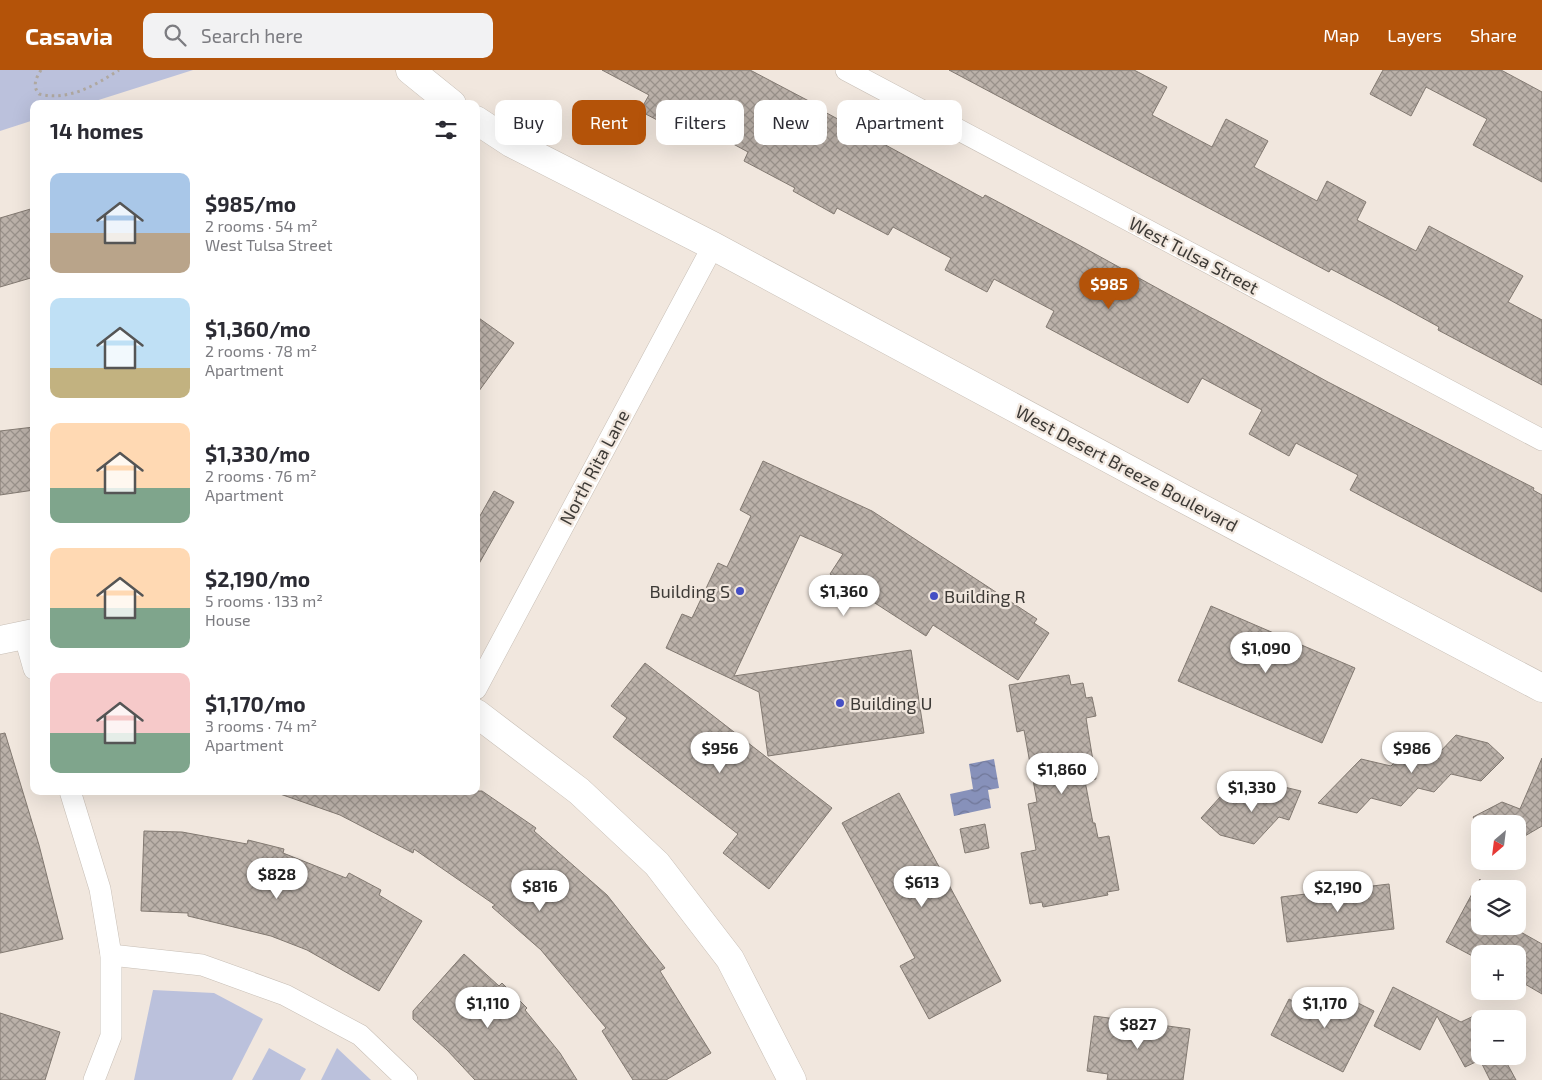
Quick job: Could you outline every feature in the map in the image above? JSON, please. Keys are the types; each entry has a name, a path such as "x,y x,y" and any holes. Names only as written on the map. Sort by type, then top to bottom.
{"street":[{"path":"410,70 447,100"},
{"name":"West Tulsa Street","path":"846,70 1542,440"},
{"name":"West Desert Breeze Boulevard","path":"480,123 511,143 713,246 1165,489 1542,688"},
{"name":"North Rita Lane","path":"480,682 713,246"},
{"path":"19,635 30,660"},
{"path":"480,716 579,791 657,864 730,960 792,1080"},
{"path":"71,795 100,889 111,956 111,1036 94,1080"},
{"path":"111,956 202,965 285,995 360,1034 407,1080"}],"path":[{"path":"41,70 34,84 36,91 39,94 55,96 94,86 119,70"}],"shaded area":[{"path":"0,70 193,70 99,100 30,100 30,121 0,131"},
{"path":"153,990 214,993 263,1019 232,1080 134,1080"},
{"path":"269,1048 306,1069 300,1080 252,1080"},
{"path":"337,1048 371,1080 321,1080"}],"water":[{"path":"994,759 999,788 988,790 991,808 954,816 950,794 973,789 969,764"}],"building":[{"path":"602,70 750,70 807,100 754,100 754,145 827,145 827,113 837,119 837,145 886,145 983,198 985,195 1077,244 1328,382 1534,488 1533,490 1542,495 1542,592 1350,490 1358,475 1296,443 1289,456 1249,434 1262,410 1202,378 1188,403 1046,327 1054,311 994,279 987,292 945,270 951,258 893,227 888,235 837,208 834,214 793,191 795,188 744,161 748,152 735,145 744,145 744,100 656,100 656,119 646,114 646,100 649,95"},
{"path":"949,70 1134,70 1167,87 1152,115 1212,147 1226,119 1268,141 1254,167 1317,201 1327,181 1366,202 1357,220 1416,251 1429,226 1523,276 1508,302 1542,320 1542,385 1438,330 1439,327 1390,300 1331,269 1329,272"},
{"path":"1383,70 1501,70 1542,92 1542,182 1473,145 1487,119 1426,87 1411,116 1370,94"},
{"path":"30,209 30,278 0,287 0,218"},
{"path":"480,319 514,343 480,390"},
{"path":"30,427 30,491 0,495 0,431"},
{"path":"763,461 872,511 1037,619 1034,623 1049,633 1018,680 933,625 926,636 830,574 843,554 800,535 734,676 911,650 924,733 768,756 759,692 666,648 682,614 692,618 718,563 727,567 751,516 740,510"},
{"path":"494,491 514,502 480,562 480,516"},
{"path":"1211,606 1355,668 1322,743 1178,681"},
{"path":"645,663 832,808 769,889 723,853 738,834 613,737 627,718 611,706"},
{"path":"1069,675 1071,685 1083,683 1086,698 1092,697 1096,716 1086,718 1096,779 1085,781 1093,823 1095,823 1098,838 1109,836 1119,890 1107,892 1108,895 1043,907 1042,902 1030,904 1021,853 1036,850 1028,804 1037,802 1024,730 1017,732 1009,685"},
{"path":"5,733 39,845 63,939 0,953 0,734"},
{"path":"1456,735 1488,743 1504,758 1481,781 1451,774 1434,792 1418,788 1401,806 1371,798 1357,813 1318,803 1361,759 1391,766 1410,746 1439,753"},
{"path":"1542,758 1542,826 1526,835 1526,815 1477,815 1502,802 1520,809"},
{"path":"1263,782 1301,791 1289,820 1279,817 1254,844 1220,835 1201,818 1221,796 1243,802"},
{"path":"480,791 482,791 536,828 534,831 607,895 665,968 660,971 711,1053 666,1080 633,1080 602,1031 606,1028 541,950 492,907 495,905 414,849 413,853 340,815 283,795 480,795"},
{"path":"899,793 1001,981 929,1019 900,966 915,958 842,823"},
{"path":"985,824 989,848 965,853 960,829"},
{"path":"144,831 182,832 247,844 248,840 284,849 283,853 346,878 349,873 381,890 379,895 422,921 379,991 307,950 271,936 188,916 188,913 141,911"},
{"path":"1389,884 1394,929 1287,942 1281,897"},
{"path":"1471,896 1471,935 1526,935 1542,944 1542,994 1526,985 1526,945 1471,945 1471,955 1446,942"},
{"path":"464,954 499,986 502,983 527,1008 525,1010 560,1053 577,1080 475,1080 447,1050 413,1019 413,1011"},
{"path":"1393,987 1461,1022 1471,1017 1471,1064 1465,1067 1437,1016 1420,1050 1374,1026"},
{"path":"1332,990 1374,1011 1343,1072 1271,1035 1289,999 1319,1015"},
{"path":"0,1013 60,1032 45,1080 0,1080"},
{"path":"1094,1016 1190,1029 1183,1080 1107,1080 1108,1074 1087,1071"},
{"path":"1482,1065 1508,1065 1516,1080 1490,1080"}],"place":[{"name":"Building S","path":"740,591"},
{"name":"Building R","path":"934,596"},
{"name":"Building U","path":"840,703"}]}
